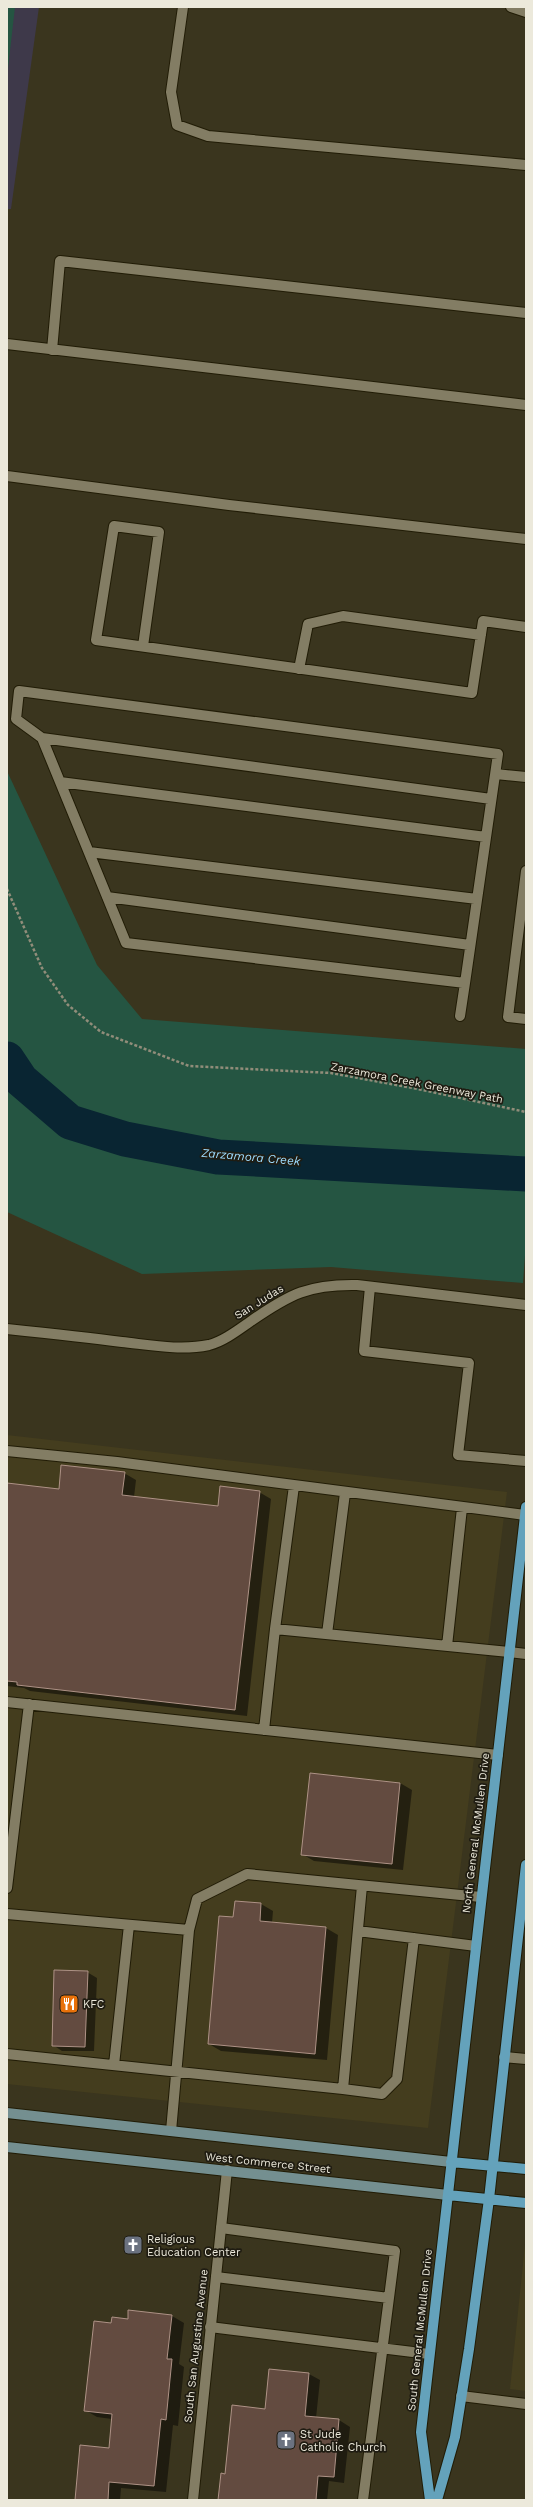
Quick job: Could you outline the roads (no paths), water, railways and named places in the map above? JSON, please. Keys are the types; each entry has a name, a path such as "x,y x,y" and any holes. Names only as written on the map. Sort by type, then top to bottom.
{"main road":[{"name":"North General McMullen Drive","path":"451,2162 526,1511"},
{"path":"437,2500 455,2437 489,2199 504,2057 524,1901 526,1865"},
{"name":"West Commerce Street","path":"7,2113 526,2169"},
{"name":"West Commerce Street","path":"7,2147 526,2203"},
{"name":"South General McMullen Drive","path":"430,2500 421,2432 451,2162"}],"street":[{"path":"183,7 171,92 177,125 208,136 526,165"},
{"path":"511,7 526,12"},
{"path":"52,350 60,261 526,313"},
{"path":"7,344 526,405"},
{"path":"7,476 229,505 526,539"},
{"path":"143,646 159,532 114,526 96,640 472,693 483,621 526,627"},
{"path":"299,669 308,624 343,616 480,635"},
{"path":"460,1016 498,754 19,691 16,720 42,738 491,798"},
{"path":"42,738 126,943 465,983"},
{"path":"496,774 526,777"},
{"path":"60,782 486,837"},
{"path":"89,852 477,899"},
{"path":"526,871 508,1017 526,1019"},
{"path":"107,897 470,945"},
{"name":"San Judas","path":"7,1329 166,1347 193,1348 211,1344 230,1336 286,1298 306,1289 332,1285 370,1287 526,1304"},
{"path":"370,1287 364,1351 469,1363 458,1455 526,1461"},
{"path":"7,1451 117,1462 462,1508 526,1511"},
{"path":"264,1730 275,1629 294,1486"},
{"path":"327,1634 346,1493"},
{"path":"447,1646 462,1508"},
{"path":"275,1629 526,1654"},
{"path":"7,1702 498,1755"},
{"path":"7,1888 29,1704"},
{"path":"171,2131 189,1930 196,1899 247,1874 481,1897"},
{"path":"344,2089 362,1886"},
{"path":"7,1914 189,1930"},
{"path":"114,2066 129,1925"},
{"path":"358,1931 476,1946"},
{"path":"7,2054 382,2094 396,2079 414,1938"},
{"path":"504,2057 526,2060"},
{"name":"South San Augustine Avenue","path":"193,2500 227,2170"},
{"path":"221,2228 395,2250 363,2500"},
{"path":"216,2277 389,2298"},
{"path":"210,2327 383,2347 429,2354"},
{"path":"461,2396 526,2404"}],"waterway":[{"name":"Zarzamora Creek","path":"7,1059 21,1080 70,1122 125,1139 218,1157 526,1174"}],"place":[{"name":"KFC","path":"69,2004"},
{"name":"Religious Education Center","path":"133,2245"},
{"name":"St Jude Catholic Church","path":"286,2440"}]}
